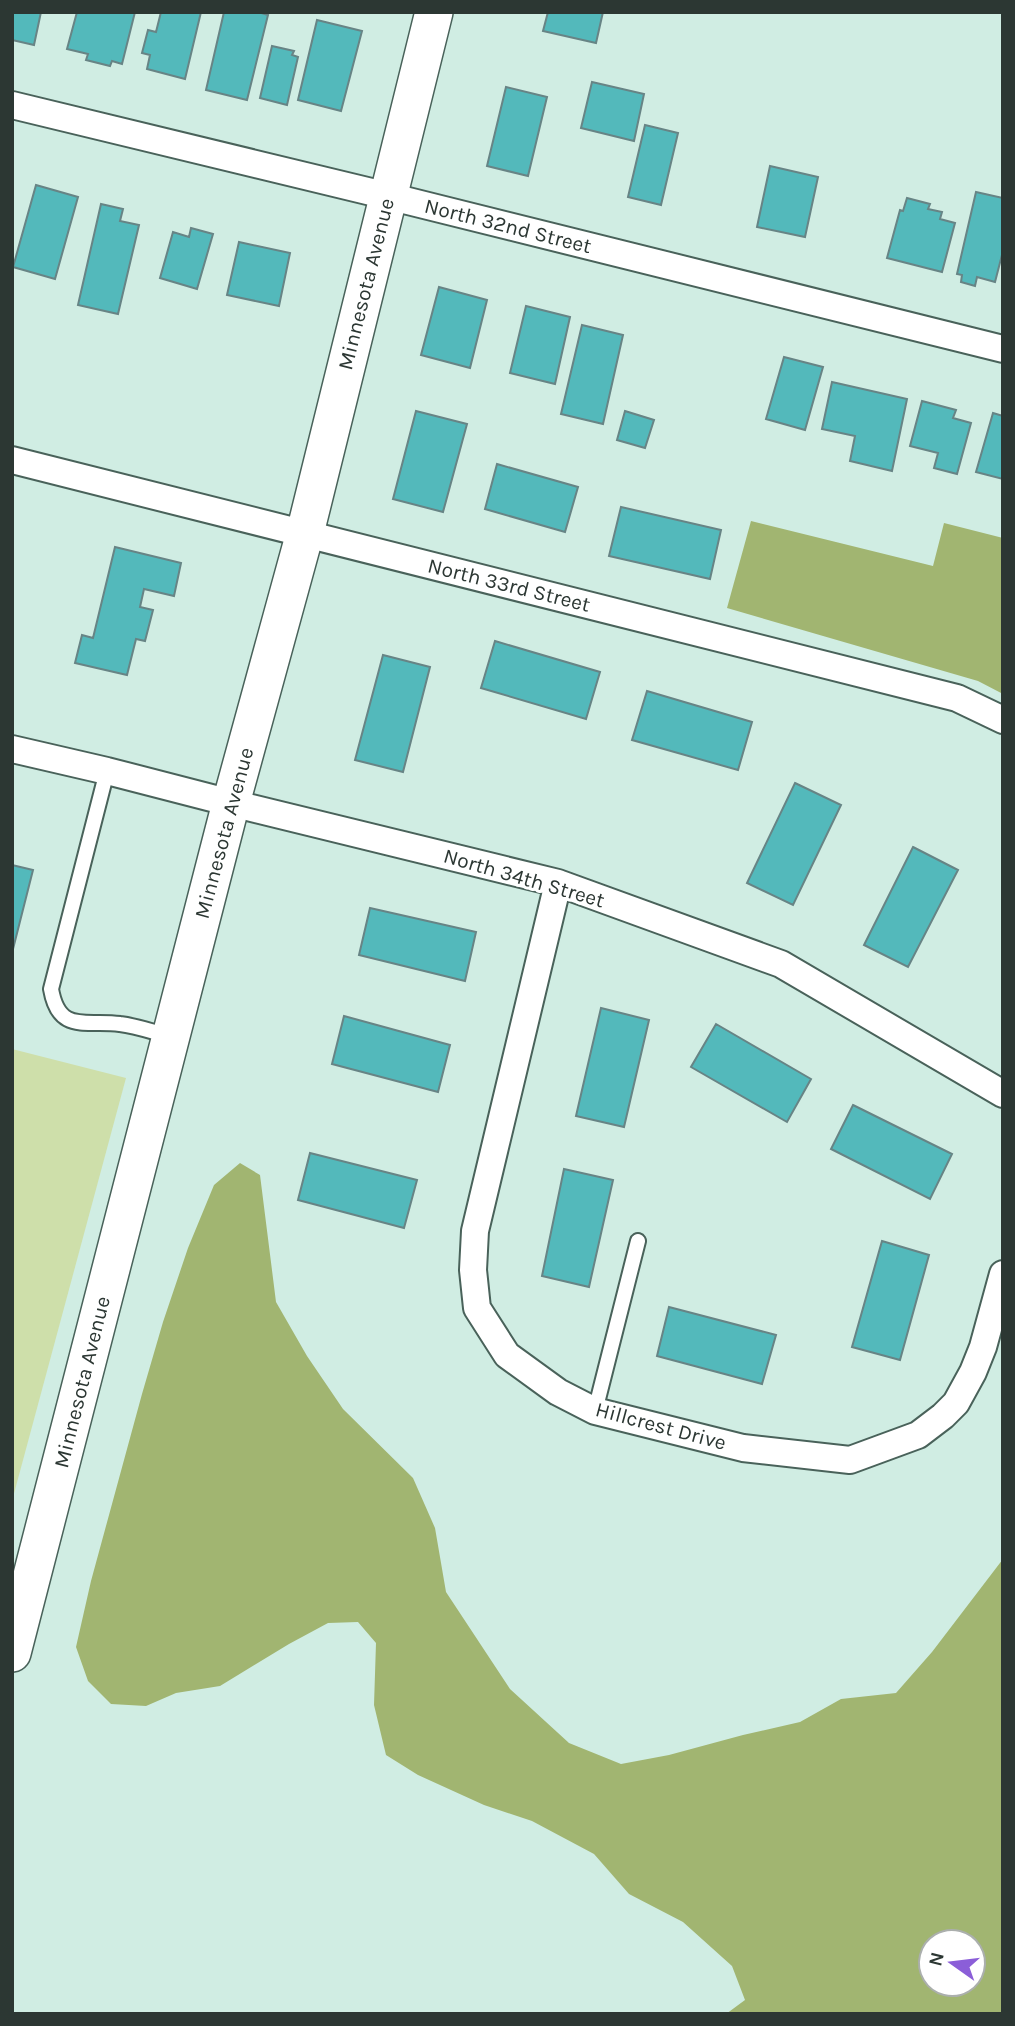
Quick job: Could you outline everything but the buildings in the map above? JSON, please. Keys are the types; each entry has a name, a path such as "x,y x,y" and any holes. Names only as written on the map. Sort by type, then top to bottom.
{"main road":[{"name":"Minnesota Avenue","path":"12,1653 231,803 304,533 434,12"}],"street":[{"name":"North 32nd Street","path":"12,105 1003,349"},
{"name":"North 33rd Street","path":"12,460 957,698 1003,720"},
{"name":"North 34th Street","path":"12,749 558,883 781,964 1003,1094"},
{"name":"Hillcrest Drive","path":"558,883 475,1231 473,1270 477,1308 507,1355 558,1392 595,1411 743,1448 850,1460 918,1434 956,1403 973,1372 982,1348 1003,1274"}],"lane":[{"path":"107,771 51,989 54,1003 60,1014 83,1025 121,1024 171,1036"},
{"path":"595,1411 638,1241"}],"green space":[{"path":"751,521 933,566 944,523 1003,538 1003,694 978,681 727,608"},
{"path":"12,1049 126,1078 12,1501"},
{"path":"240,1163 260,1175 276,1302 307,1356 343,1409 413,1478 435,1528 446,1592 510,1689 569,1743 621,1764 669,1755 800,1722 841,1699 896,1693 932,1652 1003,1559 1003,2014 726,2014 745,2000 732,1966 683,1922 629,1894 594,1854 532,1821 484,1805 418,1775 386,1755 374,1705 376,1643 358,1622 328,1623 220,1686 176,1693 146,1706 111,1704 88,1681 76,1647 91,1581 142,1394 188,1248 214,1185"}]}
